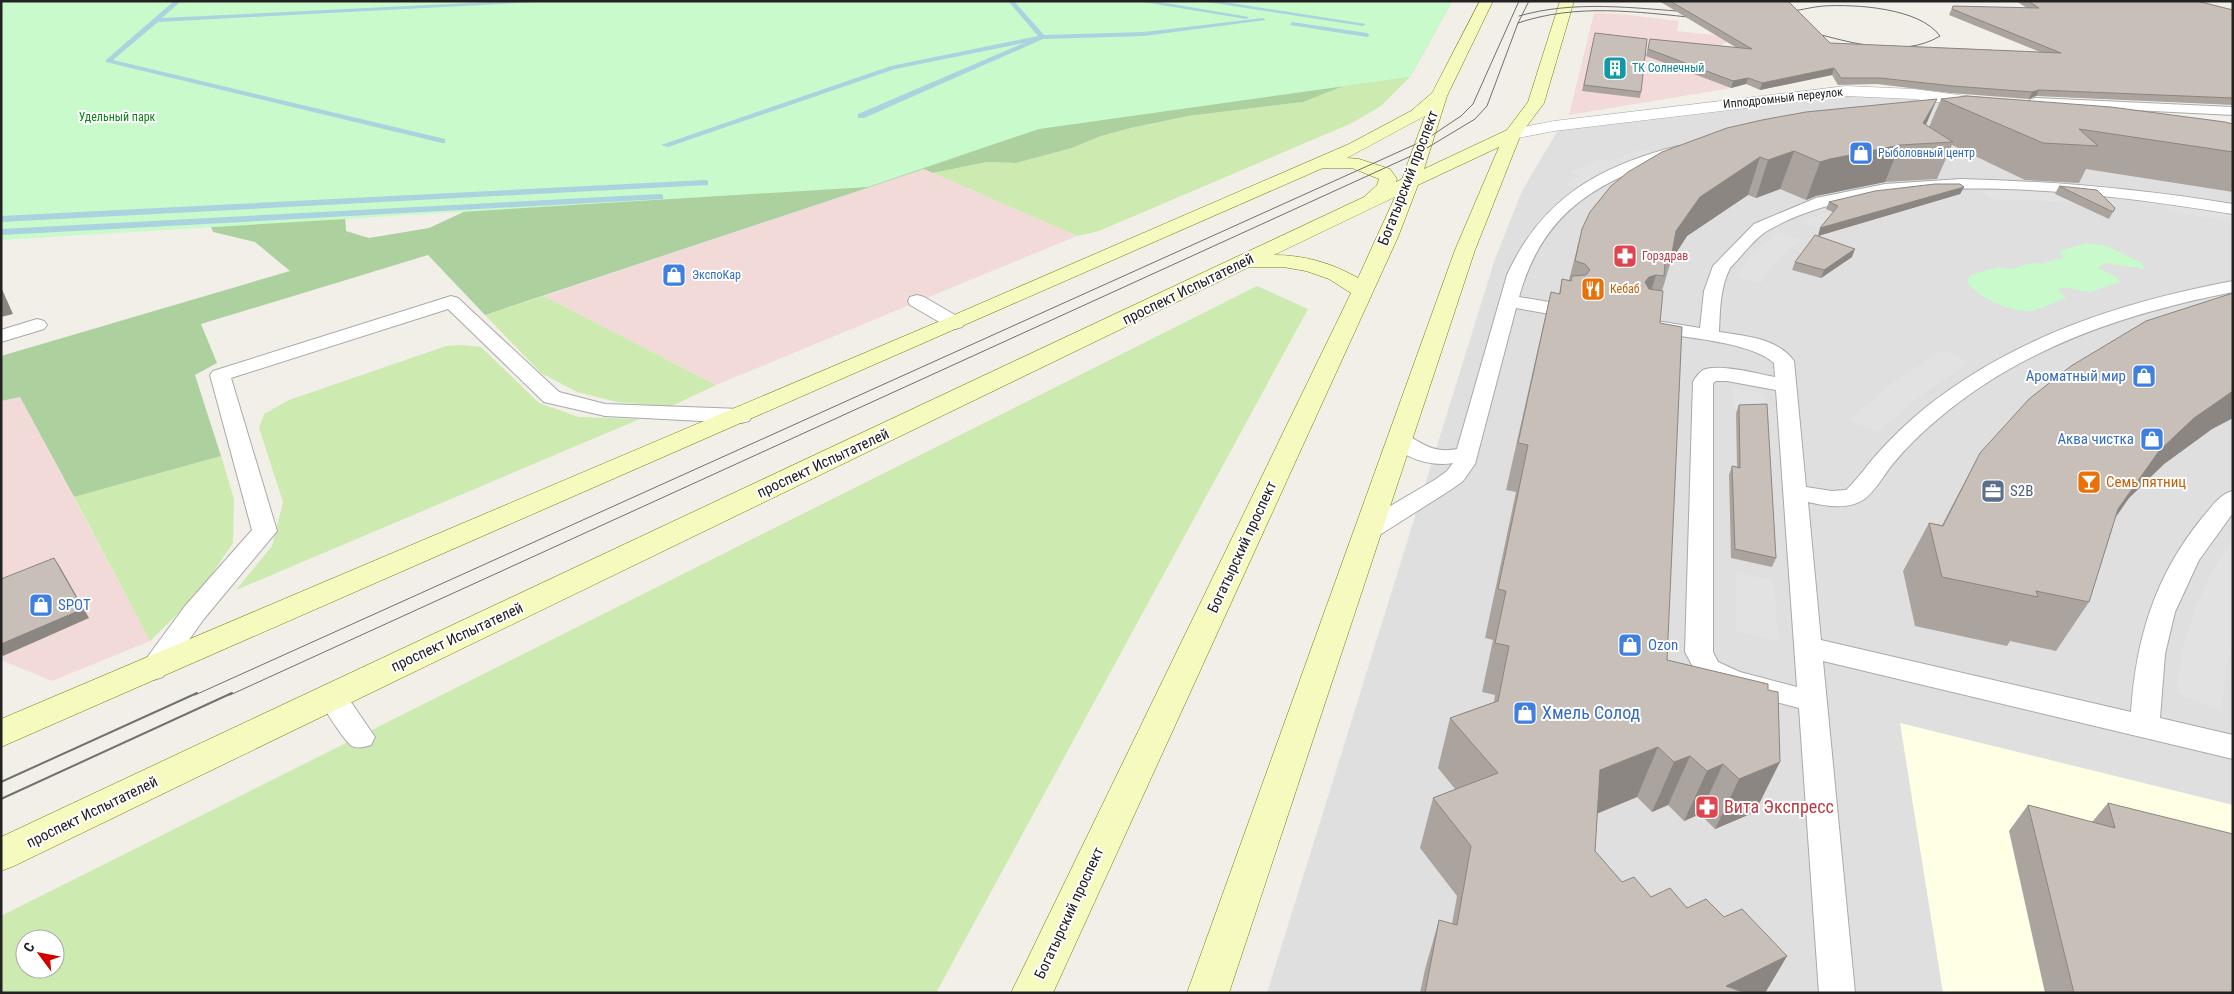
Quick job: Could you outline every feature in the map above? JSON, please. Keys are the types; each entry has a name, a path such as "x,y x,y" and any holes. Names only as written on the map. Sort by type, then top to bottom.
{"main road":[{"path":"1,734 741,416 1355,148 1417,114 1439,96 1487,1"},
{"name":"проспект Испытателей","path":"1,855 1513,134 1536,102 1568,1"},
{"name":"Богатырский проспект","path":"1032,993 1388,237 1422,151 1439,96"},
{"path":"1208,993 1465,250 1513,134"},
{"path":"1304,170 1337,163 1353,163 1384,172 1388,179 1385,186 1372,200"},
{"path":"1244,263 1273,260 1316,266 1333,272 1362,291"}],"street":[{"name":"Ипподромный переулок","path":"1513,134 1554,126 1846,91 1914,94 2000,105"},
{"path":"2019,107 2136,123"}],"lane":[{"path":"2036,102 2233,111"},
{"path":"2210,110 2221,117 2226,122 2227,127"},
{"path":"1368,530 1455,476 1464,464 1516,275 1529,247 1547,222 1571,200 1599,182 1632,166 1692,147"},
{"path":"1708,336 1714,285 1722,266 1733,252 1754,233 1781,217 1832,199 1894,188 1996,184 2114,191 2233,208"},
{"path":"1795,491 1829,498 1843,498 1856,494 1891,451 1920,423 1949,398 1978,378 2042,344 2076,329 2138,308 2233,286"},
{"path":"917,301 955,323"},
{"path":"1509,301 1567,312"},
{"path":"153,670 194,612 264,531 220,375 451,302 552,398 605,410 741,416"},
{"path":"1,336 37,325"},
{"path":"1644,325 1755,344 1774,352 1784,361 1837,993"},
{"path":"1786,385 1727,375 1710,375 1703,382 1699,652 1708,669 1732,681 1812,701"},
{"path":"1400,439 1409,448 1431,457 1455,457 1468,452"},
{"path":"2145,726 2146,686 2159,621 2175,580 2197,542 2233,498"},
{"path":"1807,647 2233,747"},
{"path":"332,697 360,737"}],"shaded area":[{"path":"1594,13 1679,21 1677,31 1714,35 1739,35 1716,48 1702,73 1713,81 1731,88 1569,115"},
{"path":"1851,95 1916,98 2233,142 2233,993 1267,993 1495,259 1522,191 1558,130"},
{"path":"1642,149 1651,152 1610,168 1575,187 1565,184 1579,175 1571,172 1600,159 1608,162"},
{"path":"924,169 1077,236 716,385 544,296"},
{"path":"2007,190 2068,193 2078,202 1992,199 1979,191"},
{"path":"2165,204 2232,215 2233,222 2168,211"},
{"path":"1827,212 1846,220 1821,230 1799,222"},
{"path":"1780,232 1803,240 1785,252 1771,267 1761,283 1736,277 1747,260 1762,245"},
{"path":"1943,350 1970,362 1923,394 1878,432 1849,420 1894,382"},
{"path":"1733,388 1764,394 1765,414 1733,408"},
{"path":"20,397 150,641 52,681 1,660 1,401"},
{"path":"2233,539 2233,641 2227,664 2221,711 2176,693 2183,647 2196,606 2213,570"},
{"path":"1736,572 1774,581 1778,641 1736,631"},
{"path":"1900,723 2233,805 2233,993 1943,993"}],"green space":[{"name":"Удельный парк","path":"1,1 1452,1 1410,77 1344,86 1303,102 1188,116 1131,128 1101,136 1072,148 1016,163 987,162 933,173 924,169 485,315 428,255 201,324 217,363 195,375 221,456 74,497 20,397 1,401 1,356 290,271 255,242 213,232 210,224 345,216 346,231 369,238 429,228 470,209"},
{"name":"Удельный парк","path":"1,1 1452,1 1410,77 1039,129 868,187 1,240"},
{"path":"1410,77 1381,106 1352,123 1099,231 1077,236 933,173 987,162 1016,163 1072,148 1101,136 1131,128 1188,116 1303,102 1344,86"},
{"path":"2087,243 2107,246 2142,263 2144,269 2105,263 2098,268 2116,277 2120,282 2090,292 2063,287 2058,290 2066,298 2043,308 2029,311 2003,306 1986,298 1967,282 1970,275 1998,267 2011,269 2032,263 2040,264 2063,258 2059,251"},
{"path":"1257,286 1308,309 936,993 1,993 1,916"},
{"path":"544,296 716,385 670,407 617,402 577,392 541,373 485,315"},
{"path":"446,346 481,347 539,403 579,417 640,419 236,590 272,546 283,502 259,428 264,414 289,400"},
{"path":"221,456 234,499 233,543 199,593 150,641 74,497"}],"building":[{"path":"1670,1 1788,1 1830,43 2061,53 1952,9 1953,6 2039,8 2028,1 2197,1 2233,10 2233,98 2039,90 2032,92 1880,78 1841,78 1834,68 1762,83 1748,78 1733,81 1648,49 1650,39 1752,49"},
{"name":"ТК Солнечный","path":"1595,33 1647,39 1641,92 1584,85"},
{"path":"1967,96 2111,107 2225,122 2233,124 2233,152 2079,129 2098,146 2043,143 1941,99"},
{"path":"1937,99 1923,123 1953,142 1900,145 1820,162 1794,151 1768,160 1760,157 1700,197 1676,231 1670,264 1665,263 1664,276 1656,275 1649,277 1645,282 1649,289 1663,291 1660,323 1682,327 1667,660 1768,684 1768,690 1778,692 1780,762 1739,779 1723,764 1707,771 1690,756 1674,762 1658,747 1600,770 1595,851 1622,882 1634,877 1651,897 1670,888 1687,908 1706,899 1724,917 1742,909 1787,956 1726,986 1746,993 1425,993 1439,920 1457,925 1471,846 1433,798 1498,773 1450,718 1498,701 1509,646 1495,643 1506,591 1498,589 1528,445 1518,443 1551,292 1560,294 1562,279 1571,281 1572,276 1586,275 1590,270 1585,264 1575,261 1582,229 1590,212 1611,186 1628,172 1662,152 1727,128 1806,112"},
{"path":"1935,184 1960,184 1964,187 1820,228 1838,206 1829,202 1875,191"},
{"path":"2059,186 2097,190 2115,208 2113,212"},
{"path":"1815,235 1855,249 1824,270 1795,262"},
{"path":"2233,293 2233,391 2194,418 2159,451 2118,509 2089,602 2036,591 2038,597 1942,577 1929,523 1943,526 1980,453 2029,399 2071,366 2146,321"},
{"path":"1767,404 1776,558 1735,549 1732,466 1740,468 1739,405"},
{"name":"SPOT","path":"54,558 83,609 1,644 1,579"},
{"path":"2108,803 2233,834 2233,993 2074,993 2028,805 2115,828"}],"waterway":[{"path":"178,1 108,61 442,141"},
{"path":"158,20 553,1"},
{"path":"1011,1 1042,37"},
{"path":"1140,1 1246,17"},
{"path":"1204,1 1363,24"},
{"path":"1042,37 1144,34 1263,20"},
{"path":"1292,24 1367,35"},
{"path":"665,145 893,67 1042,37"},
{"path":"861,116 1042,37"},
{"path":"1,219 705,183"},
{"path":"1,232 660,197"}],"tram line":[{"path":"195,695 1425,140 1461,116 1473,104 1519,1"},
{"path":"1522,15 1529,1"},
{"path":"1522,15 1561,8 1604,6 1690,12"},
{"path":"1785,12 1818,7 1869,7 1918,19 1931,27 1940,36 1925,43 1893,47 1859,44 1810,32"},
{"path":"1518,23 1562,13 1585,11 1630,12 1698,18"},
{"path":"1518,23 1522,15"},
{"path":"230,695 1422,151 1475,119 1487,106 1518,23"},
{"path":"1,782 197,693"},
{"path":"1,799 232,693"}],"place":[{"name":"ТК Солнечный","path":"1615,68"},
{"name":"Рыболовный центр","path":"1861,153"},
{"name":"Горздрав","path":"1625,256"},
{"name":"ЭкспоКар","path":"674,275"},
{"name":"Кебаб","path":"1593,289"},
{"name":"Ароматный мир","path":"2144,376"},
{"name":"Аква чистка","path":"2152,439"},
{"name":"Семь пятниц","path":"2089,482"},
{"name":"S2B","path":"1993,491"},
{"name":"SPOT","path":"41,605"},
{"name":"Ozon","path":"1630,645"},
{"name":"Хмель Солод","path":"1525,713"},
{"name":"Вита Экспресс","path":"1707,807"}]}
